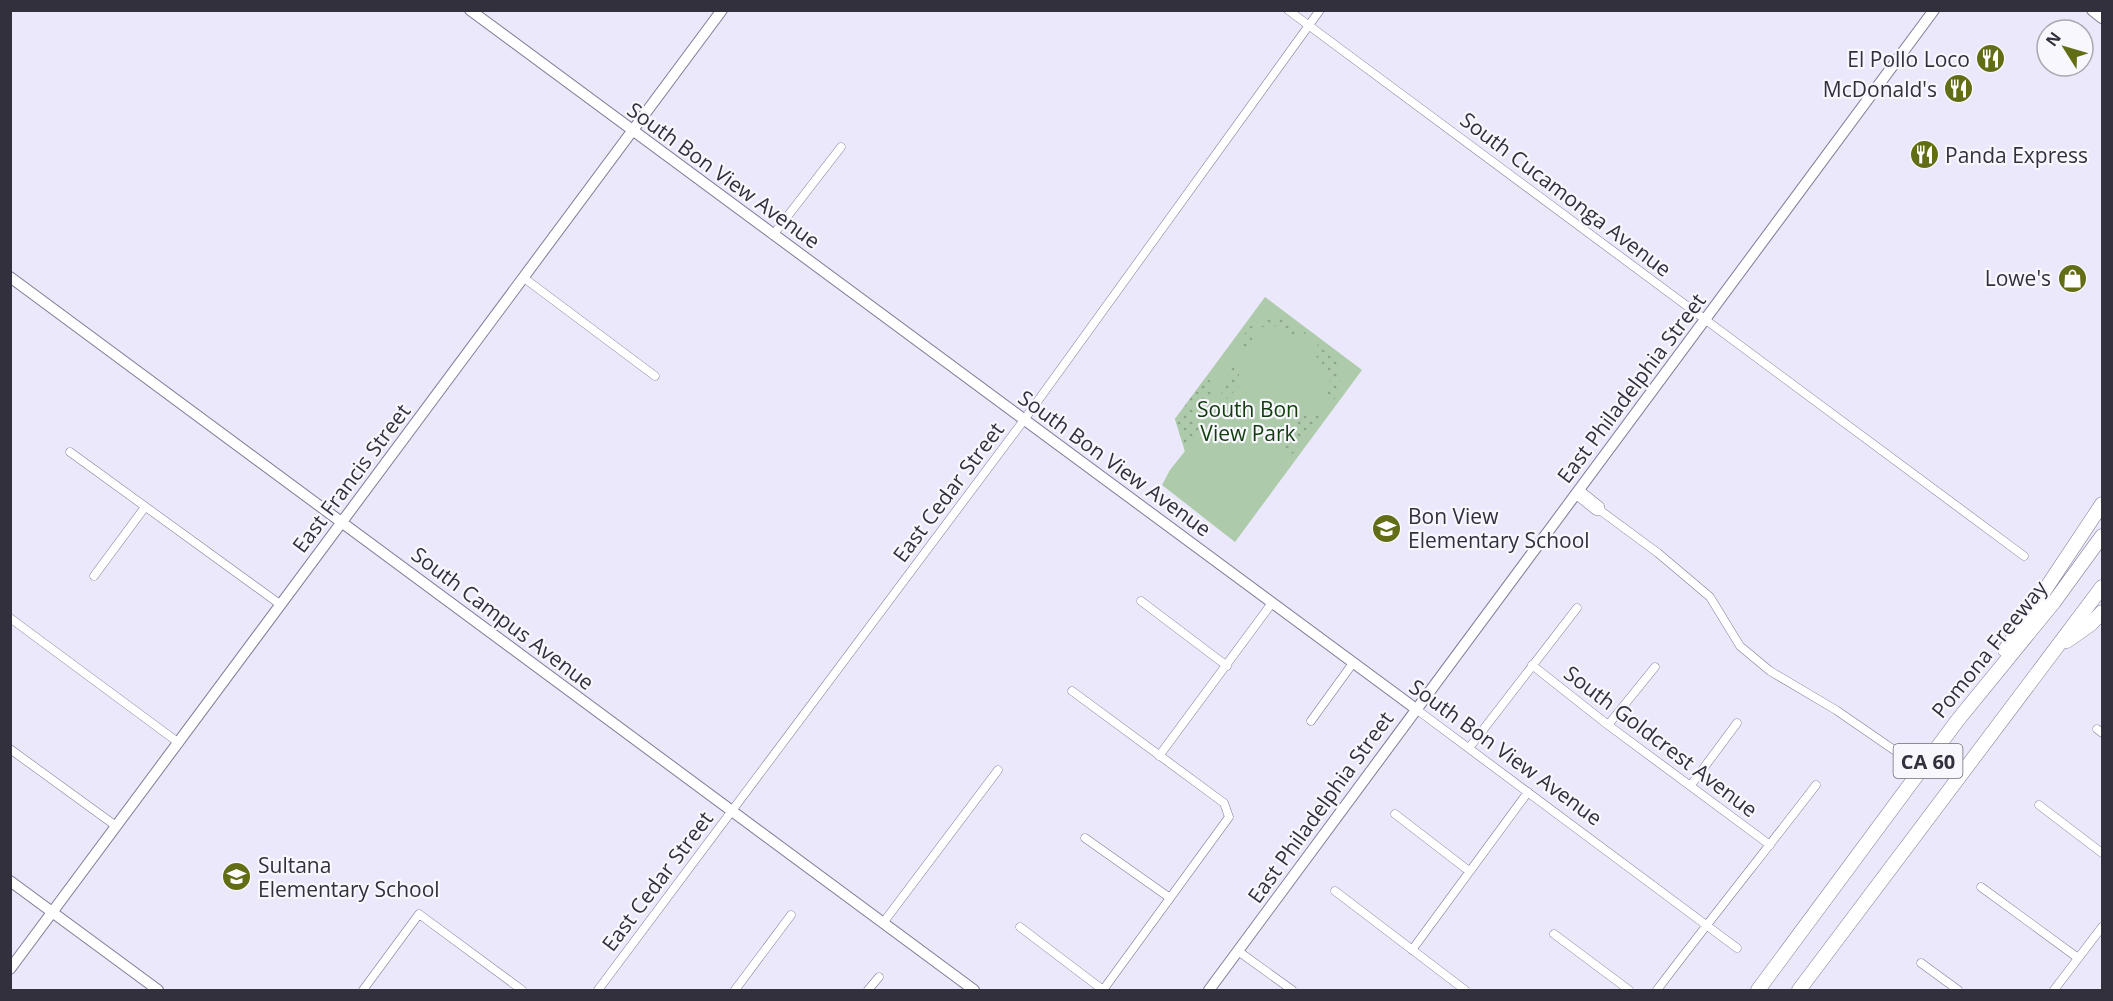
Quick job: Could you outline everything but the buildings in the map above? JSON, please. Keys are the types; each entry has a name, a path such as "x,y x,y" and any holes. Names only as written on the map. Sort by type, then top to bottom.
{"highway":[{"path":"1957,721 2103,504"},
{"name":"Pomona Freeway","path":"1758,990 1957,721 2054,602 2103,536"},
{"name":"CA 60","path":"1799,990 2103,587"},
{"path":"2058,647 2091,624 2103,612"}],"street":[{"name":"South Bon View Avenue","path":"470,10 1737,948"},
{"name":"East Francis Street","path":"10,969 722,10"},
{"name":"South Cucamonga Avenue","path":"1288,10 2024,556"},
{"name":"East Cedar Street","path":"598,990 1024,420 1320,10"},
{"name":"East Philadelphia Street","path":"1209,990 1934,10"},
{"path":"2092,10 2103,18"},
{"path":"773,235 841,147"},
{"name":"South Campus Avenue","path":"10,277 730,812 974,990"},
{"path":"524,278 655,376"},
{"path":"70,452 280,605"},
{"path":"1578,492 1596,511 1601,511 1650,547 1710,597 1740,646 1762,665 1836,710 1894,750"},
{"path":"94,576 145,507"},
{"path":"1141,601 1227,666"},
{"path":"1159,756 1272,603"},
{"path":"1469,748 1577,608"},
{"path":"10,618 179,742"},
{"path":"1311,721 1353,663"},
{"name":"South Goldcrest Avenue","path":"1532,665 1608,725 1770,844"},
{"path":"1608,725 1655,667"},
{"path":"1020,927 1103,990 1229,817 1224,803 1072,691"},
{"path":"1691,785 1737,723"},
{"path":"10,748 116,826"},
{"path":"884,923 998,770"},
{"path":"1657,990 1816,785"},
{"path":"1412,950 1528,792"},
{"path":"2039,805 2103,854"},
{"path":"1395,814 1469,871"},
{"path":"1085,838 1170,898"},
{"path":"10,881 158,990"},
{"path":"1981,887 2078,958"},
{"path":"1335,891 1465,990"},
{"path":"363,990 419,914 522,990"},
{"path":"735,990 791,915"},
{"path":"2054,990 2103,927"},
{"path":"1554,934 1629,990"},
{"path":"1238,951 1292,990"},
{"path":"1921,963 1958,990"},
{"path":"868,990 879,976"}],"green space":[{"name":"South Bon View Park","path":"1265,297 1362,370 1235,542 1162,485 1185,451 1175,419"},
{"path":"1280,318 1306,333 1297,337 1274,326 1259,328 1247,347 1236,350 1244,334 1252,325"},
{"path":"1318,343 1335,356 1339,366 1341,390 1331,404 1325,394 1332,375 1315,355"},
{"path":"1234,360 1239,368 1239,386 1227,399 1221,395"},
{"path":"1206,377 1211,382 1214,394 1202,424 1185,451 1175,419"},
{"path":"1307,414 1323,414 1291,456 1284,445 1291,425"}],"place":[{"name":"El Pollo Loco","path":"1991,59"},
{"name":"McDonald's","path":"1958,89"},
{"name":"Panda Express","path":"1924,155"},
{"name":"Lowe's","path":"2072,278"},
{"name":"Bon View Elementary School","path":"1387,528"},
{"name":"Sultana Elementary School","path":"237,877"}]}
